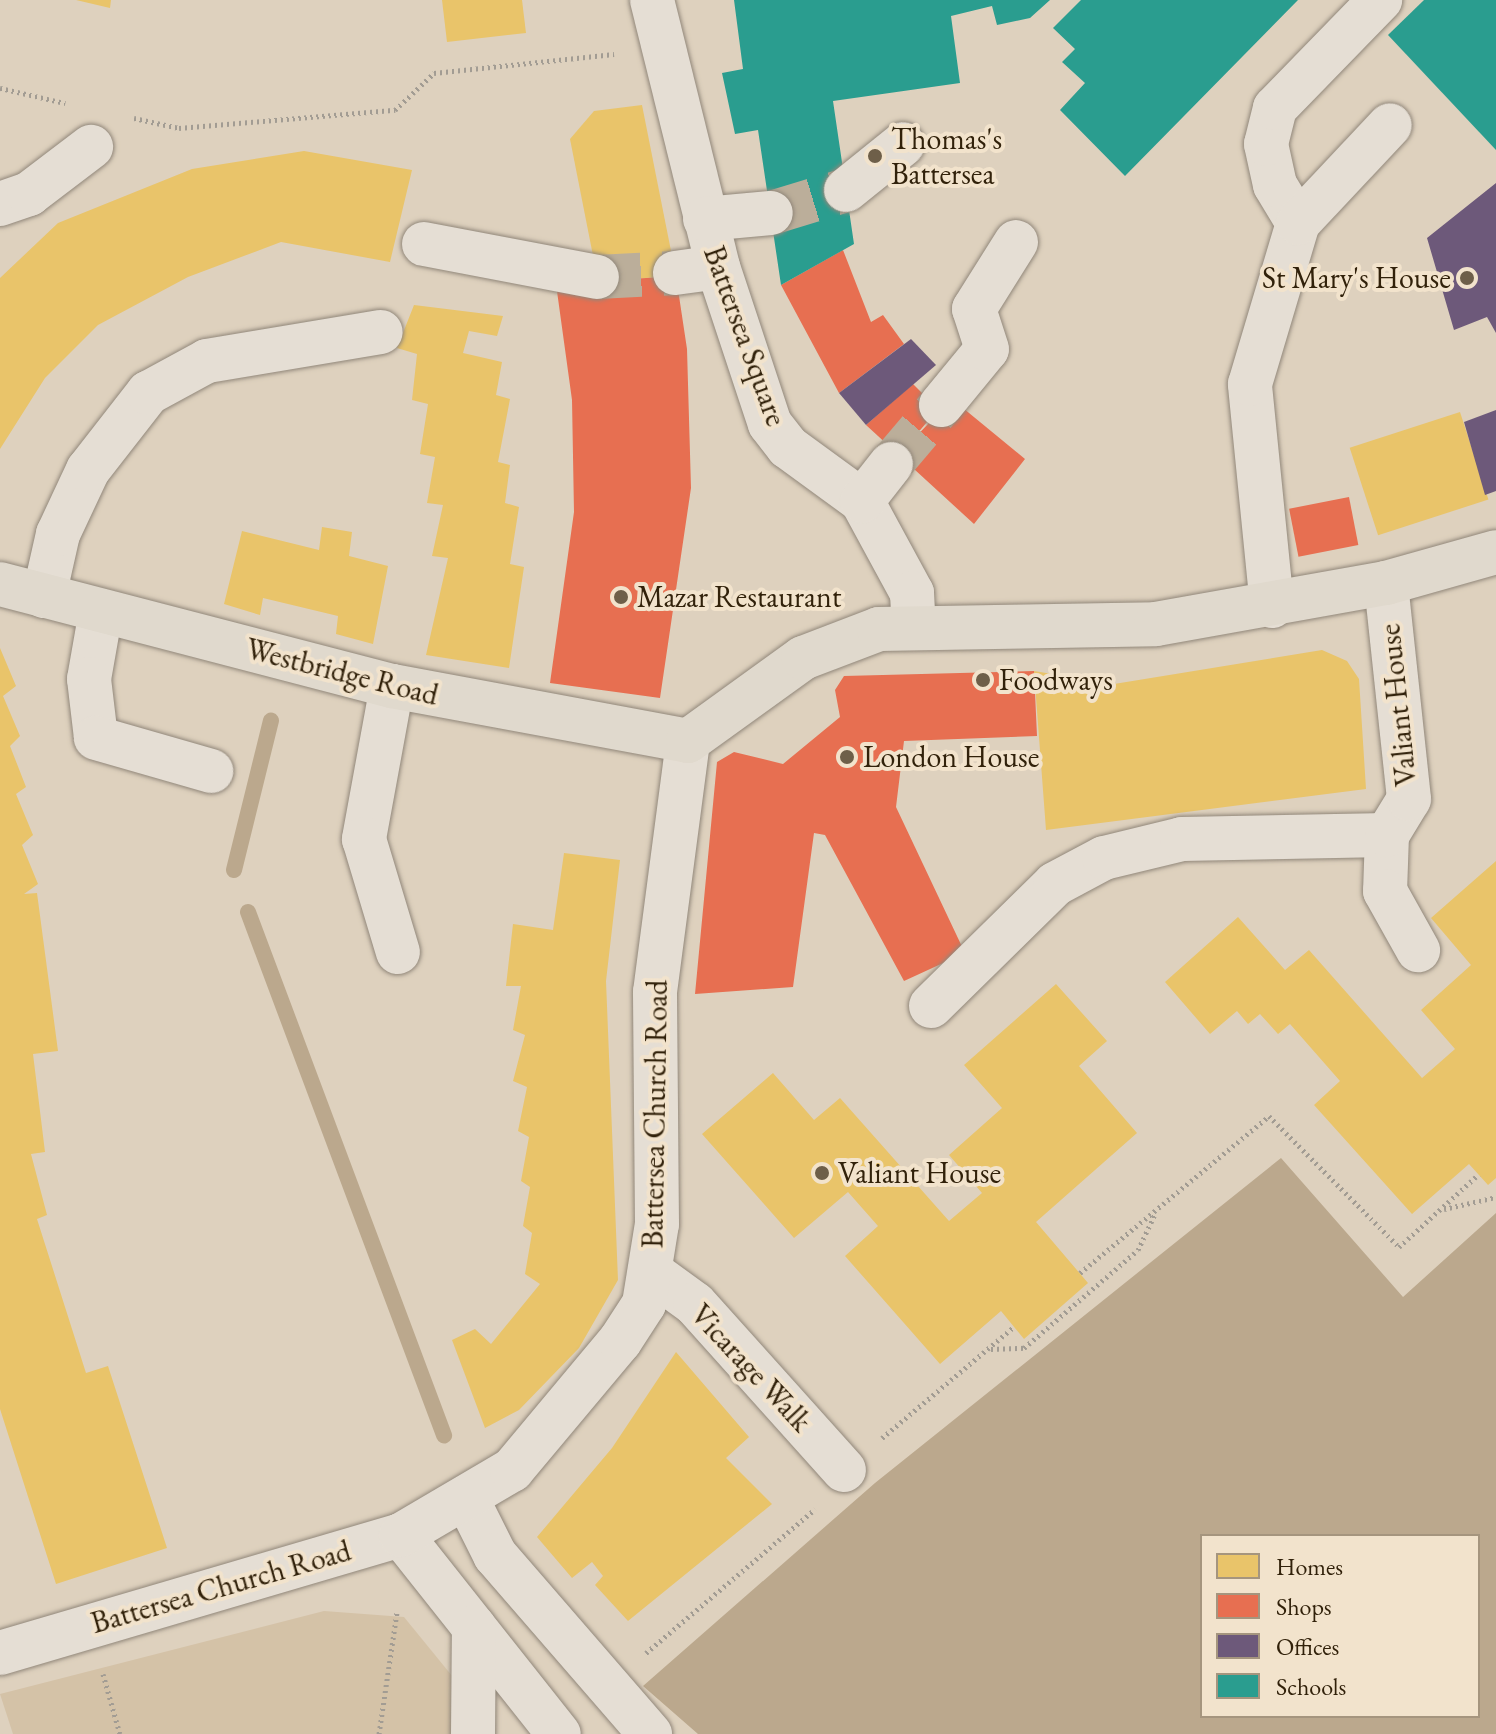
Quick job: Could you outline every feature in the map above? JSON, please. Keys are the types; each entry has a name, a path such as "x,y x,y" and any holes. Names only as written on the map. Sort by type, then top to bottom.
{"main road":[{"path":"688,741 839,639 914,628 1156,624 1272,606 1386,583 1496,552"},
{"name":"Westbridge Road","path":"0,584 392,686 688,741"}],"street":[{"name":"Battersea Square","path":"652,0 658,45 718,267 770,424 788,447 862,501 912,593 914,628"},
{"path":"1298,223 1275,185 1266,144 1275,108 1380,0"},
{"path":"1272,606 1250,384 1298,223 1390,125"},
{"path":"846,190 903,144"},
{"path":"0,204 29,194 91,147"},
{"path":"705,219 771,213"},
{"path":"941,405 987,349 974,309 1016,242"},
{"path":"424,244 597,277"},
{"path":"675,273 718,267"},
{"path":"44,596 58,534 88,470 148,393 207,361 381,332"},
{"path":"862,501 891,464"},
{"name":"Valiant House","path":"1386,583 1409,799 1387,835"},
{"path":"101,611 89,679 96,738 211,771"},
{"path":"392,686 364,839 398,952"},
{"name":"Battersea Church Road","path":"0,1653 398,1537 512,1470 557,1423 644,1304 651,1272 655,992 688,741"},
{"path":"931,1006 1055,884 1104,858 1182,839 1387,835 1385,891 1418,950"},
{"name":"Vicarage Walk","path":"651,1272 695,1304 844,1470"},
{"path":"467,1499 495,1555 650,1734"},
{"path":"398,1537 559,1734"},
{"path":"473,1734 474,1627"}],"path":[{"path":"119,115 179,128 395,110 434,73 658,45"},
{"path":"0,88 75,105"},
{"path":"1080,1273 1269,1116 1399,1247 1479,1174"},
{"path":"1441,1209 1496,1197"},
{"path":"989,1349 1024,1348 1138,1250 1158,1207"},
{"path":"631,1647 643,1656 814,1511 844,1470 1014,1327"},
{"path":"379,1734 398,1616 398,1537"}],"shaded area":[{"path":"1281,1158 1403,1297 1496,1213 1496,1734 698,1734 643,1686 875,1483"},
{"path":"324,1611 404,1617 457,1682 451,1734 13,1734 0,1694"}],"building: Homes":[{"path":"76,0 111,0 110,8"},
{"path":"442,0 522,0 526,33 447,42"},
{"path":"642,105 676,276 598,281 570,139 594,111"},
{"path":"304,151 412,170 390,262 281,242 188,277 98,325 45,378 0,449 0,278 58,223 192,169"},
{"path":"414,305 503,316 497,336 469,331 463,353 502,362 496,395 510,399 498,462 510,465 505,503 519,507 510,564 524,567 509,668 426,655 448,558 432,556 443,505 427,503 435,457 420,454 428,404 412,400 417,354 397,348"},
{"path":"1460,412 1488,499 1378,535 1350,448"},
{"path":"322,527 352,532 349,556 388,566 373,644 336,634 338,616 263,598 260,615 224,604 242,531 319,550"},
{"path":"0,648 16,686 3,696 20,736 10,746 26,787 16,794 33,835 22,845 38,884 24,894 37,893 58,1051 33,1054 45,1152 31,1154 47,1215 37,1219 86,1373 108,1366 167,1548 56,1584 0,1409"},
{"path":"1322,650 1347,661 1359,679 1366,789 1046,830 1034,671 1114,684"},
{"path":"564,853 620,860 606,981 618,1280 579,1348 519,1410 485,1428 452,1340 475,1329 491,1344 540,1284 525,1274 532,1233 523,1226 530,1187 521,1181 529,1137 518,1131 527,1087 513,1081 525,1035 513,1030 521,986 506,986 513,924 553,930"},
{"path":"1496,861 1496,1178 1488,1185 1469,1164 1412,1214 1314,1105 1340,1081 1290,1024 1278,1034 1260,1014 1248,1024 1237,1011 1210,1034 1165,982 1238,917 1285,970 1309,950 1422,1078 1455,1049 1421,1010 1471,965 1431,918"},
{"name":"Valiant House","path":"1056,984 1107,1041 1079,1066 1137,1133 1036,1222 1088,1283 1024,1339 1001,1311 940,1364 845,1256 878,1226 848,1192 794,1238 702,1134 773,1073 814,1120 840,1098 949,1221 982,1193 949,1155 1002,1108 964,1065"},
{"path":"676,1352 749,1437 726,1458 772,1504 628,1621 595,1585 603,1576 592,1562 572,1578 537,1537 612,1448"}],"building: Shops":[{"path":"843,250 871,322 883,315 904,344 839,393 781,285"},
{"path":"676,276 687,349 691,488 660,698 550,683 574,512 572,400 556,284"},
{"path":"913,384 938,409 905,448 952,399 1025,459 974,524 866,425"},
{"path":"1349,497 1358,545 1298,557 1289,509"},
{"path":"1034,671 1037,736 904,741 896,807 965,953 904,981 825,835 814,833 793,987 695,994 717,762 734,752 783,764 840,717 835,690 844,676"}],"building: Offices":[{"name":"St Mary's House","path":"1496,183 1496,333 1487,317 1454,330 1427,238"},
{"path":"911,339 936,365 866,425 839,393"},
{"path":"1496,410 1496,491 1485,495 1464,422"}],"building: Schools":[{"path":"734,0 1050,0 1030,18 997,25 992,6 951,16 960,83 833,101 854,244 781,285 758,130 735,134 722,73 743,69"},
{"path":"1081,0 1298,0 1125,176 1060,110 1085,83 1062,62 1075,49 1053,28"},
{"path":"1424,0 1496,0 1496,150 1388,35"}],"waterway":[{"path":"234,870 271,720"},
{"path":"248,912 444,1435"}],"tunnel":[{"path":"771,213 846,190"},
{"path":"597,277 675,273"},
{"path":"891,464 941,405"}],"place":[{"name":"Thomas's Battersea","path":"875,156"},
{"name":"St Mary's House","path":"1467,278"},
{"name":"Mazar Restaurant","path":"621,597"},
{"name":"Foodways","path":"983,680"},
{"name":"London House","path":"847,757"},
{"name":"Valiant House","path":"822,1173"}]}
